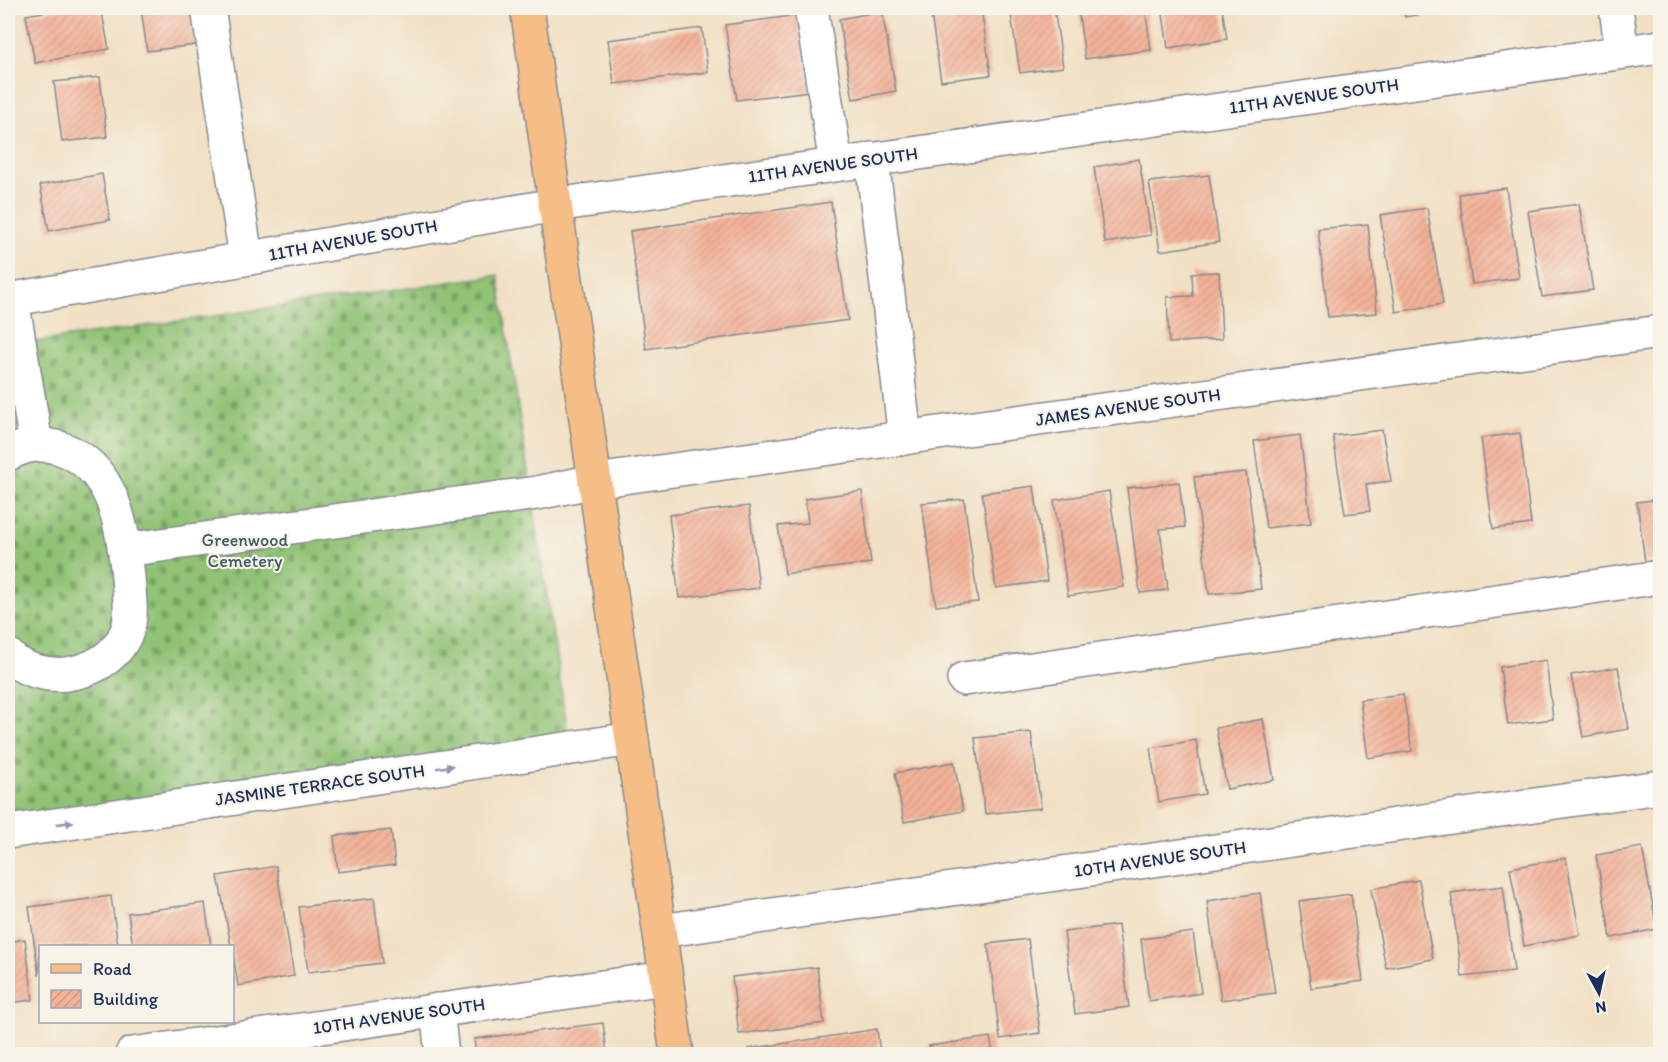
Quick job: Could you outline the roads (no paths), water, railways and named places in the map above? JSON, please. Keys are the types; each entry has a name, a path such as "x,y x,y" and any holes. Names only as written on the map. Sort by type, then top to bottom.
{"main road":[{"path":"527,8 677,1054"}],"street":[{"path":"208,8 246,258"},
{"path":"811,8 836,164"},
{"path":"1616,8 1622,52"},
{"name":"11TH AVENUE SOUTH","path":"10,299 555,204 1660,47"},
{"path":"872,159 905,438"},
{"path":"8,655 24,667 40,672 60,675 80,672 98,665 122,642 128,630 130,612 125,550 110,494 96,471 80,456 51,445 22,449 10,299"},
{"name":"JAMES AVENUE SOUTH","path":"125,550 1660,332"},
{"path":"964,679 1660,577"},
{"name":"JASMINE TERRACE SOUTH","path":"8,832 632,739"},
{"name":"10TH AVENUE SOUTH","path":"660,931 1660,787"},
{"name":"10TH AVENUE SOUTH","path":"132,1054 666,978"},
{"path":"437,1011 442,1054"}],"park label":[{"name":"Greenwood Cemetery","path":"245,550"}]}
